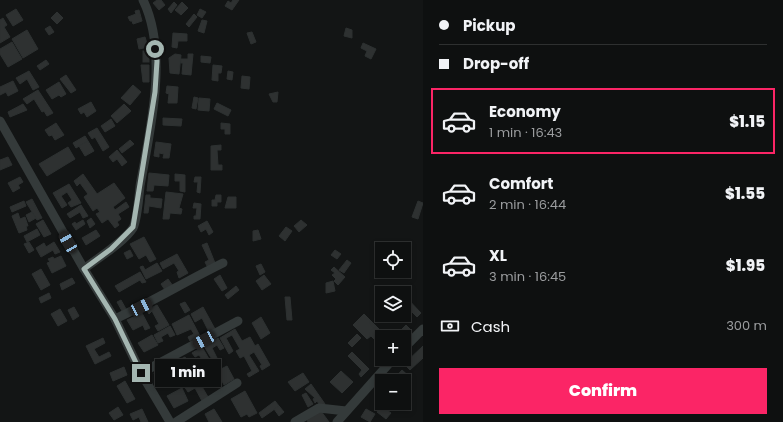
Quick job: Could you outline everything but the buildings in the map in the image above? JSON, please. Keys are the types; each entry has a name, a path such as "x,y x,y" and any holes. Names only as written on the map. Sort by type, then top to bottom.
{"street":[{"path":"84,269 111,249 133,227 155,92 157,61 149,12 143,0"},
{"path":"0,121 84,269 115,319 141,373 170,422"},
{"path":"115,319 166,294 192,278 223,263"},
{"path":"141,373 238,321"},
{"path":"411,341 423,329"},
{"path":"337,422 387,366"},
{"path":"176,422 237,383"},
{"path":"295,422 319,408 346,411"}],"route":[{"path":"141,373 115,319 84,269 111,249 133,227 155,92 157,61 155,49"}]}
